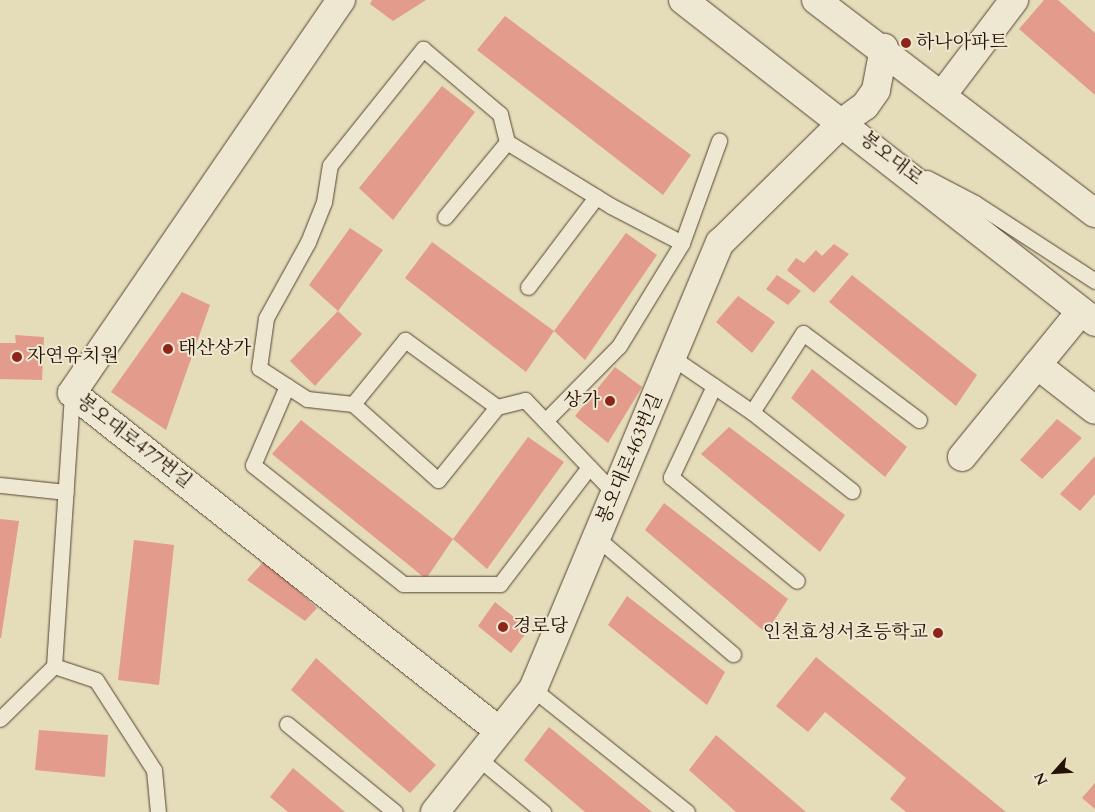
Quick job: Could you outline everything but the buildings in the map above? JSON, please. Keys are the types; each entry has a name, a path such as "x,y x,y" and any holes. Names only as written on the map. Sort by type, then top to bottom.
{"street":[{"name":"봉오대로477번길","path":"341,0 72,393 199,481 498,730"},
{"name":"봉오대로","path":"683,0 844,121 1088,317"},
{"path":"816,0 884,48 1095,213"},
{"path":"944,94 1014,0"},
{"name":"봉오대로463번길","path":"435,812 498,730 533,689 720,243 844,121 866,106 876,90 884,48"},
{"path":"962,457 1037,365 1088,317"},
{"path":"1037,365 1095,410"}],"lane":[{"path":"615,494 525,400 497,408 438,480 353,404 307,399 259,368 266,318 311,234 324,202 330,165 423,49 500,114 507,142 596,197 682,243"},
{"path":"545,421 619,346 682,243 719,141"},
{"path":"445,217 507,142"},
{"path":"894,161 975,203 1095,281"},
{"path":"528,287 596,197"},
{"path":"752,412 803,333 919,420"},
{"path":"353,404 405,340 497,408"},
{"path":"673,358 752,412 852,491"},
{"path":"287,386 252,465 403,584 500,584 589,467"},
{"path":"714,386 671,477 797,581"},
{"path":"0,719 54,666 72,393"},
{"path":"0,485 66,492"},
{"path":"597,538 733,654"},
{"path":"54,666 96,680 154,770 158,812"},
{"path":"533,689 687,812"},
{"path":"287,724 395,812"},
{"path":"478,758 543,812"}],"place":[{"name":"하나아파트","path":"906,43"},
{"name":"태산상가","path":"168,349"},
{"name":"자연유치원","path":"17,357"},
{"name":"상가","path":"610,401"},
{"name":"경로당","path":"503,627"},
{"name":"인천효성서초등학교","path":"938,633"}]}
